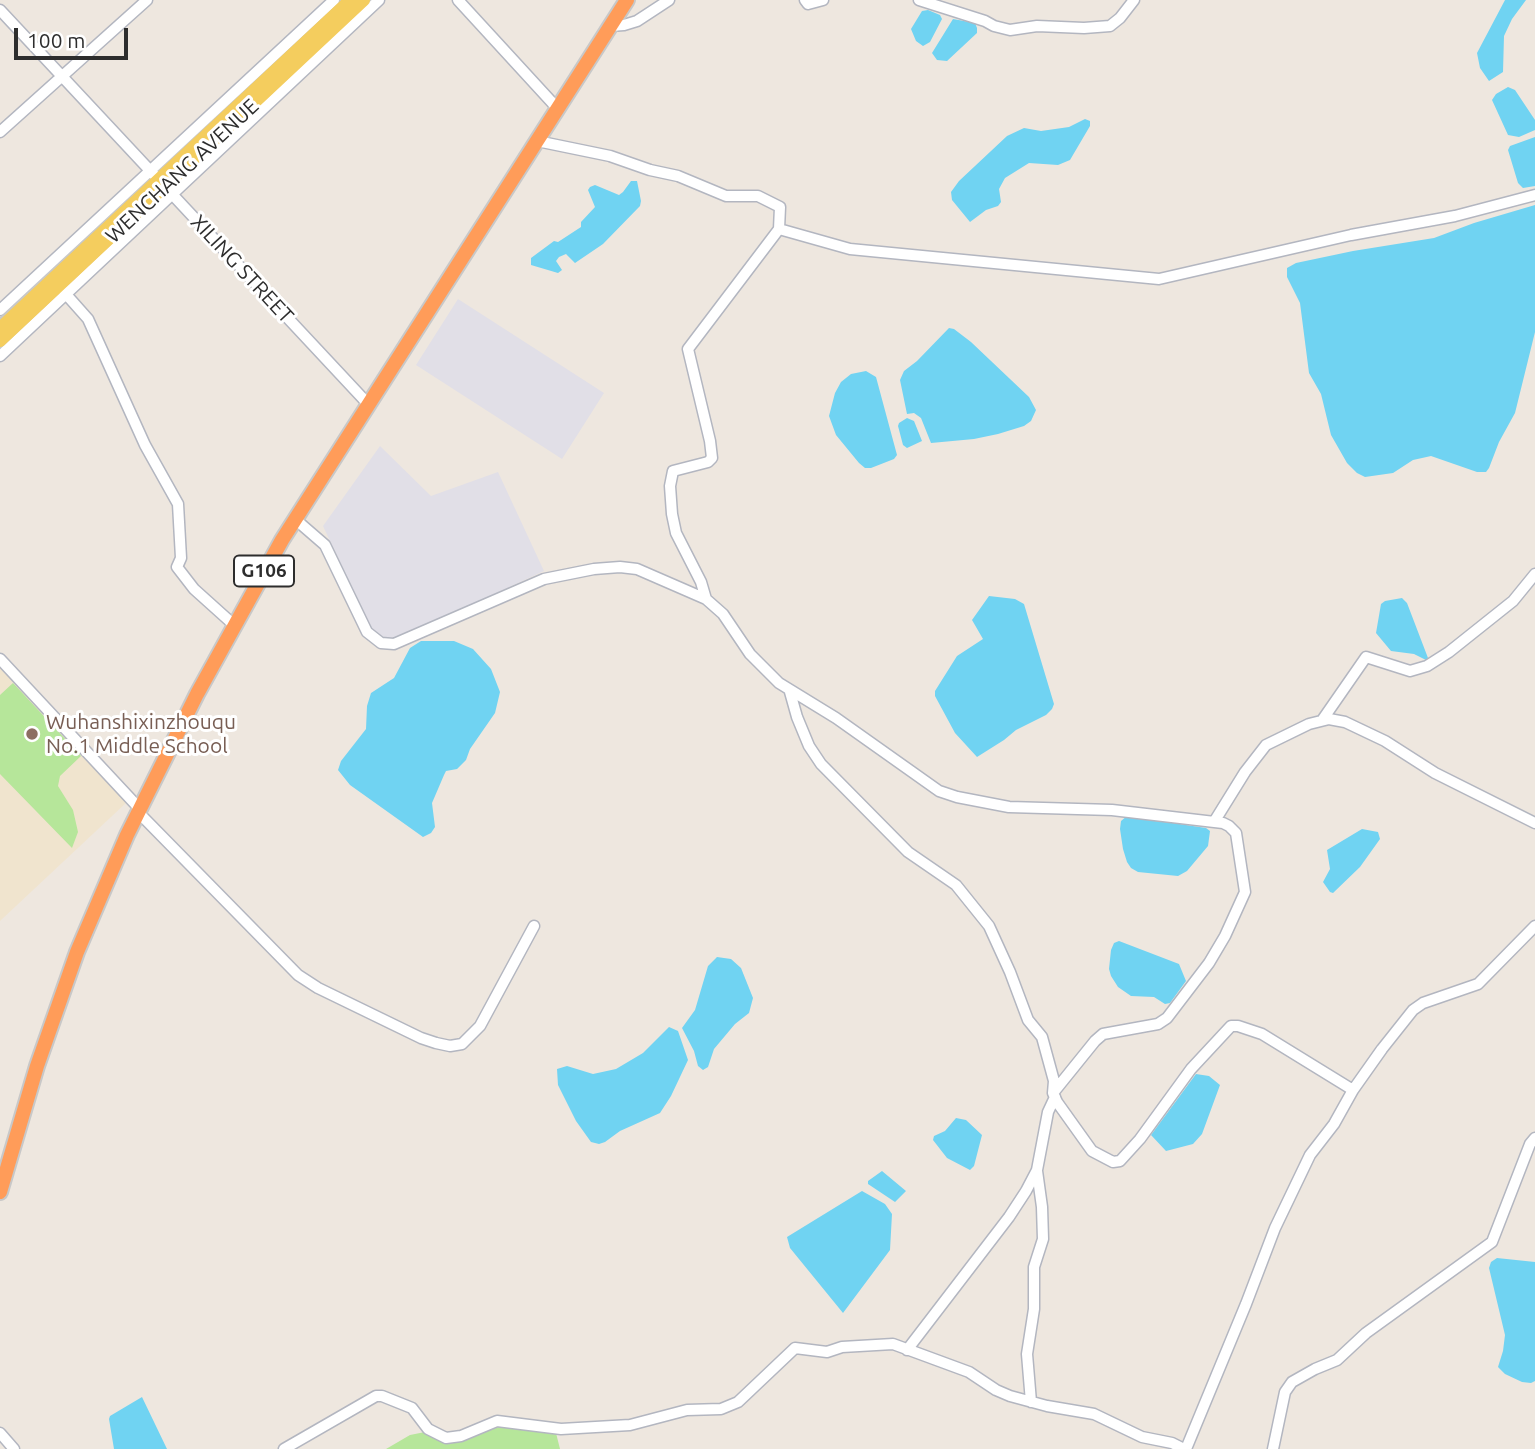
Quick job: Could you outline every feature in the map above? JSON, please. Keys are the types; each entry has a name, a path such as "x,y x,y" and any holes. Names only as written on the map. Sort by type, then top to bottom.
{"highway":[{"name":"G106","path":"0,1192 59,1000 103,888 139,810 234,625 295,519 627,0"}],"main road":[{"name":"WENCHANG AVENUE","path":"0,341 62,290 162,183 350,0"},
{"name":"WENCHANG AVENUE","path":"0,328 364,0"}],"street":[{"path":"0,132 147,0"},
{"path":"162,183 334,0"},
{"path":"0,310 162,183 379,0"},
{"path":"458,0 558,108"},
{"path":"610,26 637,20 669,0"},
{"path":"805,0 808,4 823,0"},
{"path":"919,0 1010,30 1037,26 1110,26 1134,0"},
{"name":"XILING STREET","path":"0,10 369,405"},
{"path":"537,141 610,156 650,170 678,176 726,196 758,196 780,207 779,229 688,349 712,458 708,462 673,471 670,486 672,514 676,533 701,582 706,599"},
{"path":"779,229 850,250 1159,279 1350,236 1455,216 1535,195"},
{"path":"0,356 62,290 88,319 145,445 178,504 181,558 177,567 194,589 234,625"},
{"path":"295,519 325,545 367,632 373,639 385,644 394,644 544,579 586,570 620,567 636,569 706,599 723,614 758,663 790,692 836,718 930,786 957,797 1009,807 1112,810 1223,823 1236,833 1245,892 1209,964 1167,1018 1158,1024 1103,1034 1054,1095 1037,1170 1043,1239 1034,1267 1034,1309 1027,1354 1031,1402"},
{"path":"1214,822 1245,772 1266,745 1324,719 1366,657 1410,671 1427,666 1513,601 1535,574"},
{"path":"0,660 139,810 298,975 318,988 421,1038 450,1046 462,1044 480,1026 534,926"},
{"path":"790,692 809,746 821,764 908,852 956,885 989,926 1028,1020 1042,1037 1054,1081 1054,1095 1061,1111 1092,1151 1117,1162 1140,1139 1216,1040 1227,1028 1234,1026 1249,1028 1268,1037 1353,1090"},
{"path":"1324,719 1345,722 1384,741 1435,773 1535,823"},
{"path":"284,1449 376,1396 383,1396 412,1408 428,1429 449,1438 497,1420 561,1429 630,1425 687,1410 721,1409 738,1402 795,1348 827,1352 842,1347 893,1344 969,1372 996,1390 1031,1402 1094,1414 1142,1437 1172,1443 1185,1449 1303,1165 1340,1115 1353,1090 1382,1049 1418,1006 1478,984 1535,926"},
{"path":"1273,1449 1285,1392 1292,1382 1337,1360 1366,1333 1492,1242 1530,1144 1535,1138"},
{"path":"907,1350 1009,1217 1037,1170"},
{"path":"0,1433 14,1449"}],"shaded area":[{"path":"458,299 604,393 562,459 416,365"},
{"path":"380,446 431,496 498,472 544,571 389,643 375,637 323,526"},
{"name":"Wuhanshixinzhouqu No.1 Middle School","path":"0,665 127,802 0,921"}],"green space":[{"path":"13,683 81,756 60,776 58,786 73,810 78,832 72,848 0,774 0,695"},
{"path":"499,1427 556,1433 560,1449 386,1449 410,1435 425,1432 441,1441 453,1443"}],"water":[{"path":"1505,0 1526,0 1504,36 1503,72 1489,81 1480,68 1477,53"},
{"path":"928,10 940,15 942,19 930,42 923,46 916,41 911,29 922,11"},
{"path":"953,19 975,23 977,33 947,61 937,60 932,53"},
{"path":"1508,87 1515,90 1535,120 1535,130 1519,137 1508,135 1492,100 1496,94"},
{"path":"1085,119 1090,121 1090,126 1070,160 1058,165 1029,163 1005,178 999,189 1001,202 998,206 986,210 970,222 952,200 951,192 959,181 1007,136 1024,128 1041,131 1069,127"},
{"path":"1535,137 1535,186 1523,188 1518,183 1508,150 1510,146"},
{"path":"631,181 637,181 640,206 603,244 575,263 566,254 559,257 556,261 562,270 558,273 531,265 531,258 554,241 558,242 581,227 581,222 595,207 588,190 590,187 595,185 619,195"},
{"path":"1535,205 1535,332 1515,413 1489,468 1486,472 1477,472 1431,456 1413,460 1393,473 1365,477 1357,473 1347,463 1331,435 1321,394 1309,373 1300,303 1287,277 1287,268 1296,263 1353,251 1434,238"},
{"path":"949,328 971,342 1029,397 1036,410 1031,421 998,434 931,443 921,418 914,413 907,414 900,380 904,371"},
{"path":"866,371 876,377 897,455 894,459 871,468 865,468 859,463 836,435 829,416 841,382 851,374"},
{"path":"907,418 914,421 922,441 907,448 903,445 898,426"},
{"path":"989,596 1015,599 1024,604 1054,704 1046,715 1016,730 977,757 955,733 935,696 935,691 957,656 983,639 972,620"},
{"path":"1402,598 1407,603 1428,658 1426,660 1414,654 1391,651 1376,633 1381,604"},
{"path":"421,641 454,641 473,649 491,669 500,692 495,713 470,749 466,760 457,769 446,771 432,803 435,827 423,837 350,785 338,770 341,761 366,729 367,706 371,693 394,678 410,648"},
{"path":"1127,816 1206,828 1210,831 1208,846 1187,871 1178,876 1138,872 1127,862 1123,849 1120,829 1121,821"},
{"path":"1362,829 1378,832 1380,839 1360,867 1333,893 1330,892 1323,882 1330,869 1327,850"},
{"path":"1119,941 1179,964 1186,981 1170,1003 1165,1004 1154,997 1131,996 1118,987 1109,969 1111,950 1114,943"},
{"path":"717,957 731,959 741,968 753,998 749,1013 735,1024 714,1049 708,1067 703,1070 698,1066 694,1051 682,1028 695,1010 708,966"},
{"path":"669,1027 678,1031 688,1060 660,1113 620,1131 605,1142 591,1142 576,1121 558,1085 557,1069 567,1066 593,1074 616,1069 643,1053"},
{"path":"1196,1074 1209,1076 1220,1085 1202,1134 1193,1144 1166,1151 1151,1135"},
{"path":"956,1118 966,1120 982,1135 974,1166 970,1170 947,1158 933,1140 934,1136 945,1131"},
{"path":"882,1171 906,1191 895,1202 868,1184 868,1181"},
{"path":"862,1191 885,1204 892,1214 890,1250 843,1313 790,1248 787,1237"},
{"path":"1497,1258 1535,1262 1535,1381 1531,1383 1505,1374 1498,1367 1505,1335 1489,1268 1491,1262"},
{"path":"142,1397 167,1449 114,1449 110,1416"}],"place":[{"name":"Wuhanshixinzhouqu No.1 Middle School","path":"32,734"}]}
